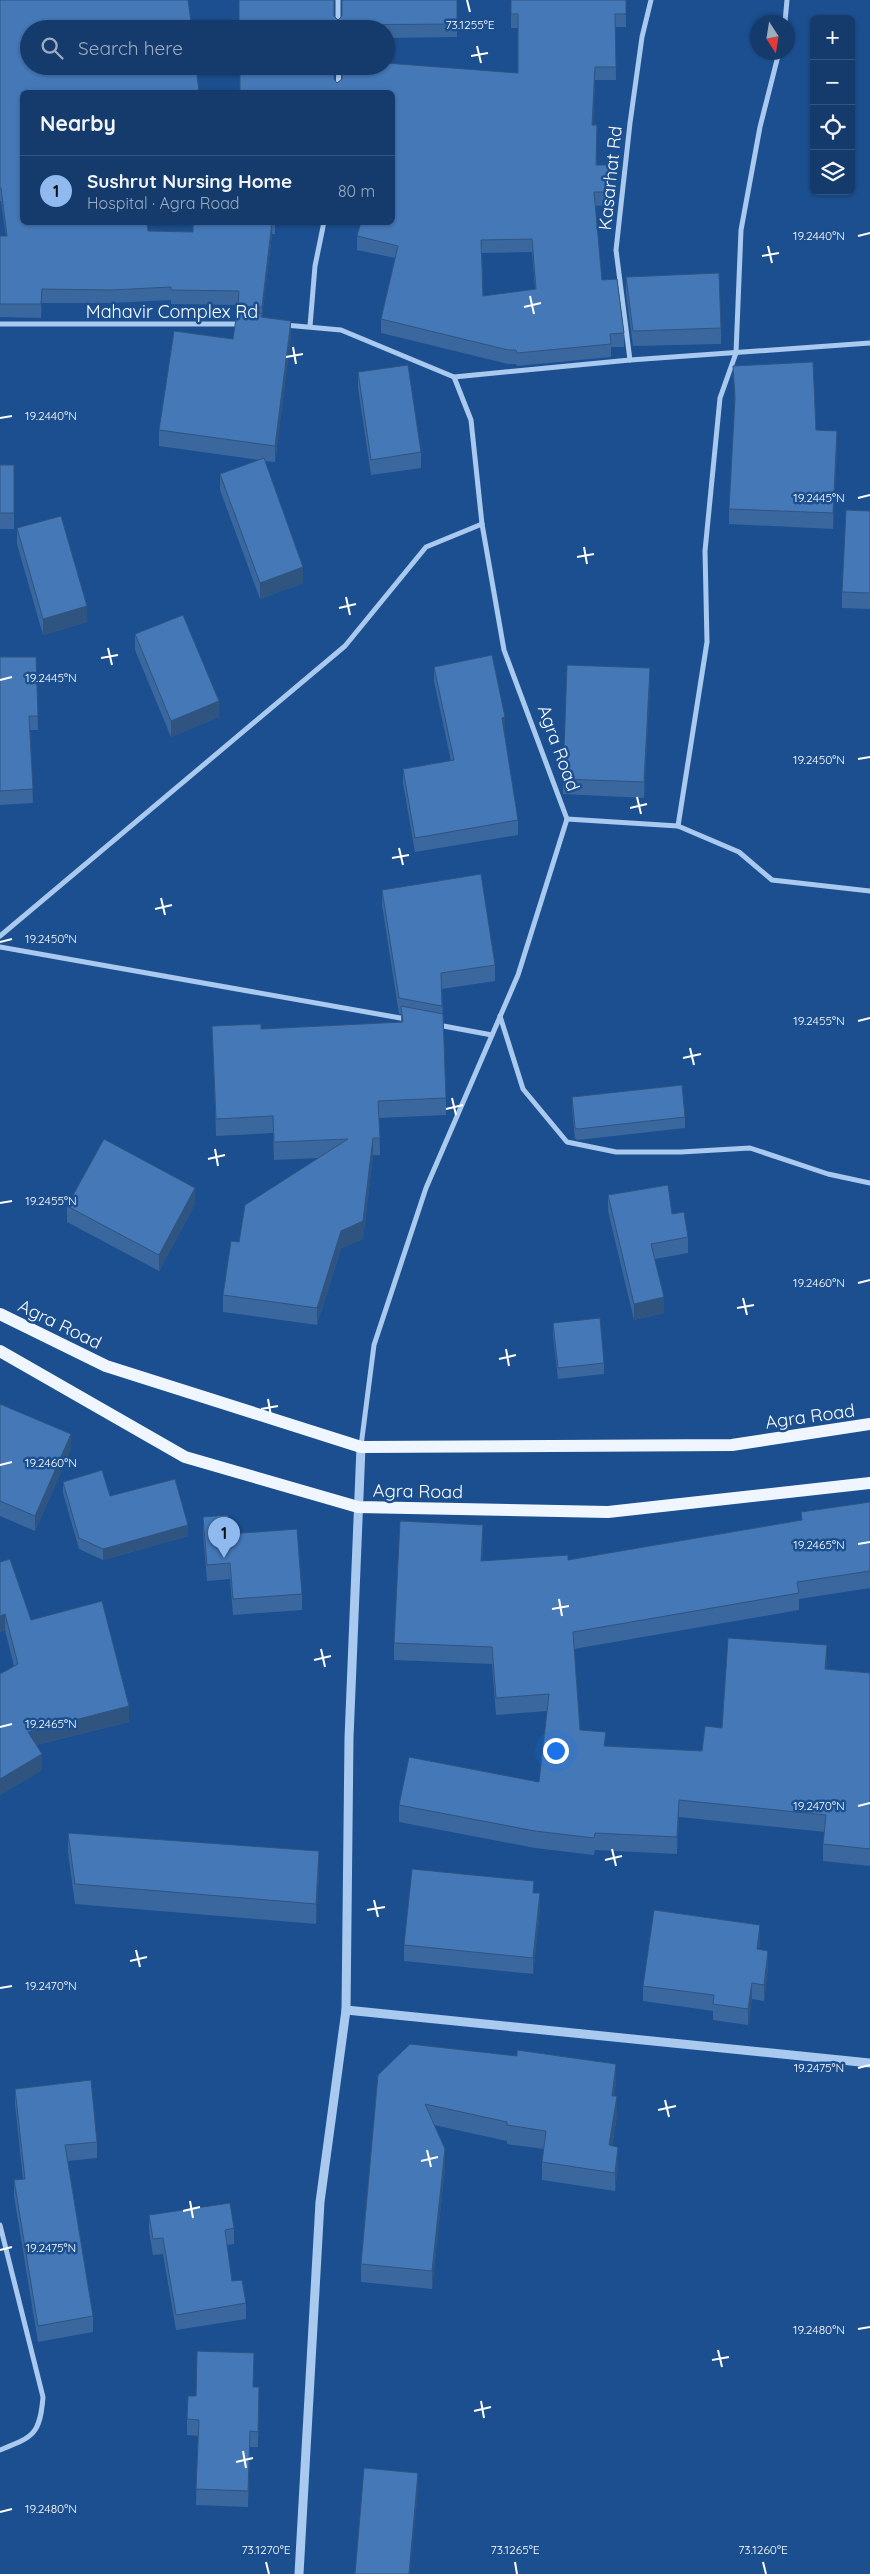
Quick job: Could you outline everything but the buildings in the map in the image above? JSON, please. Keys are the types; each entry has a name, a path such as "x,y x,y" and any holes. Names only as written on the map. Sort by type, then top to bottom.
{"main road":[{"name":"Agra Road","path":"0,1314 106,1366 361,1447 732,1445 870,1424"},
{"name":"Agra Road","path":"0,1351 185,1457 358,1507 608,1512 870,1483"}],"street":[{"path":"338,0 338,20"},
{"name":"Kasarhat Rd","path":"630,360 616,250 632,104 642,37 651,0"},
{"path":"786,15 788,0"},
{"path":"678,826 707,642 705,551 720,398 736,353 741,230 760,127 777,60"},
{"path":"338,90 339,75"},
{"path":"310,326 315,266 323,225"},
{"name":"Mahavir Complex Rd","path":"0,324 246,324"},
{"name":"Mahavir Complex Rd","path":"274,325 310,326 341,330 454,377"},
{"path":"454,377 630,360 870,343"},
{"name":"Agra Road","path":"454,377 471,420 482,524 504,650 567,820 678,826 738,852 772,880 870,891"},
{"path":"0,936 345,646 426,548 482,524"},
{"path":"299,2574 320,2202 346,2010 349,1738 358,1507 361,1447 374,1345 426,1188 518,975 567,820"},
{"path":"0,947 413,1021"},
{"path":"500,1015 523,1089 566,1142 616,1152 681,1152 750,1148 828,1174 870,1184"},
{"path":"433,1024 492,1035"},
{"path":"346,2010 870,2063"},
{"path":"0,2225 42,2398 41,2420 29,2439 0,2450"}],"place":[{"name":"Sushrut Nursing Home","path":"224,1558"}]}
